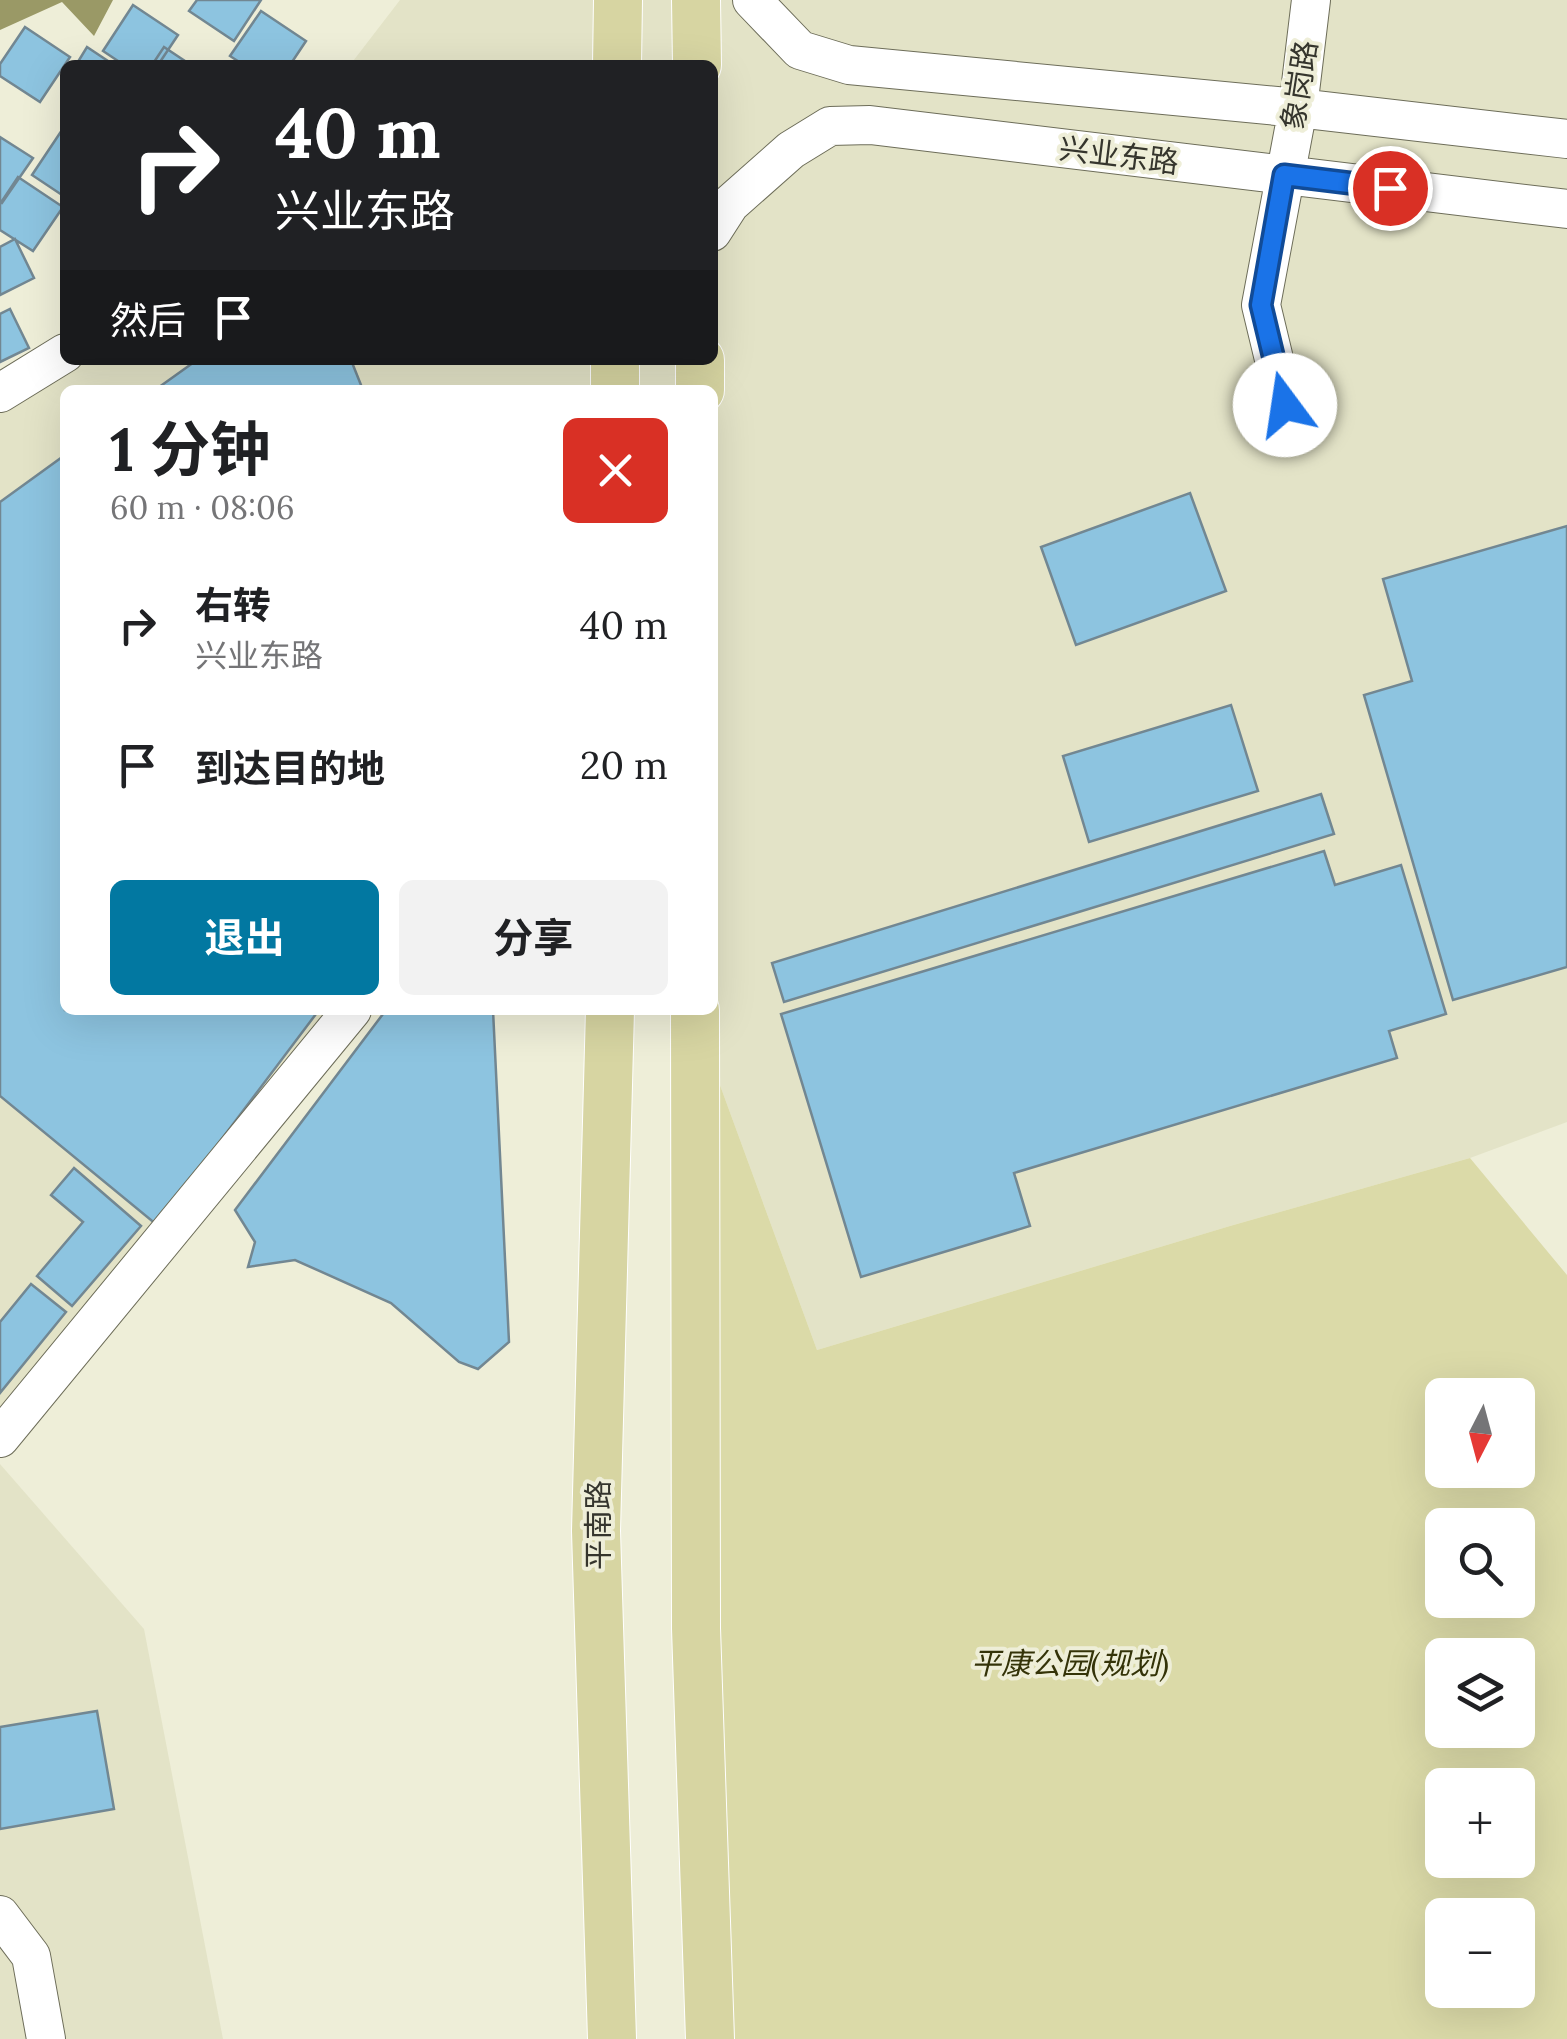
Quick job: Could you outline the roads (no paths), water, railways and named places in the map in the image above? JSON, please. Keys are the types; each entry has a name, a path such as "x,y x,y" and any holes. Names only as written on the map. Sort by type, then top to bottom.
{"main road":[{"path":"617,60 618,0"},
{"path":"696,0 697,60"},
{"name":"平南路","path":"610,1015 596,1531 612,2039"},
{"path":"695,1015 696,1628 710,2039"}],"street":[{"name":"兴业东路","path":"752,0 800,50 849,64 1567,139"},
{"name":"象岗路","path":"1285,405 1261,305 1298,108 1311,0"},
{"name":"兴业东路","path":"718,223 755,179 791,150 830,126 870,124 1567,208"},
{"path":"0,394 60,356"},
{"path":"0,1438 348,1015"},
{"path":"0,1916 30,1956 46,2039"}],"park label":[{"name":"平康公园(规划)","path":"1070,1663"}]}
